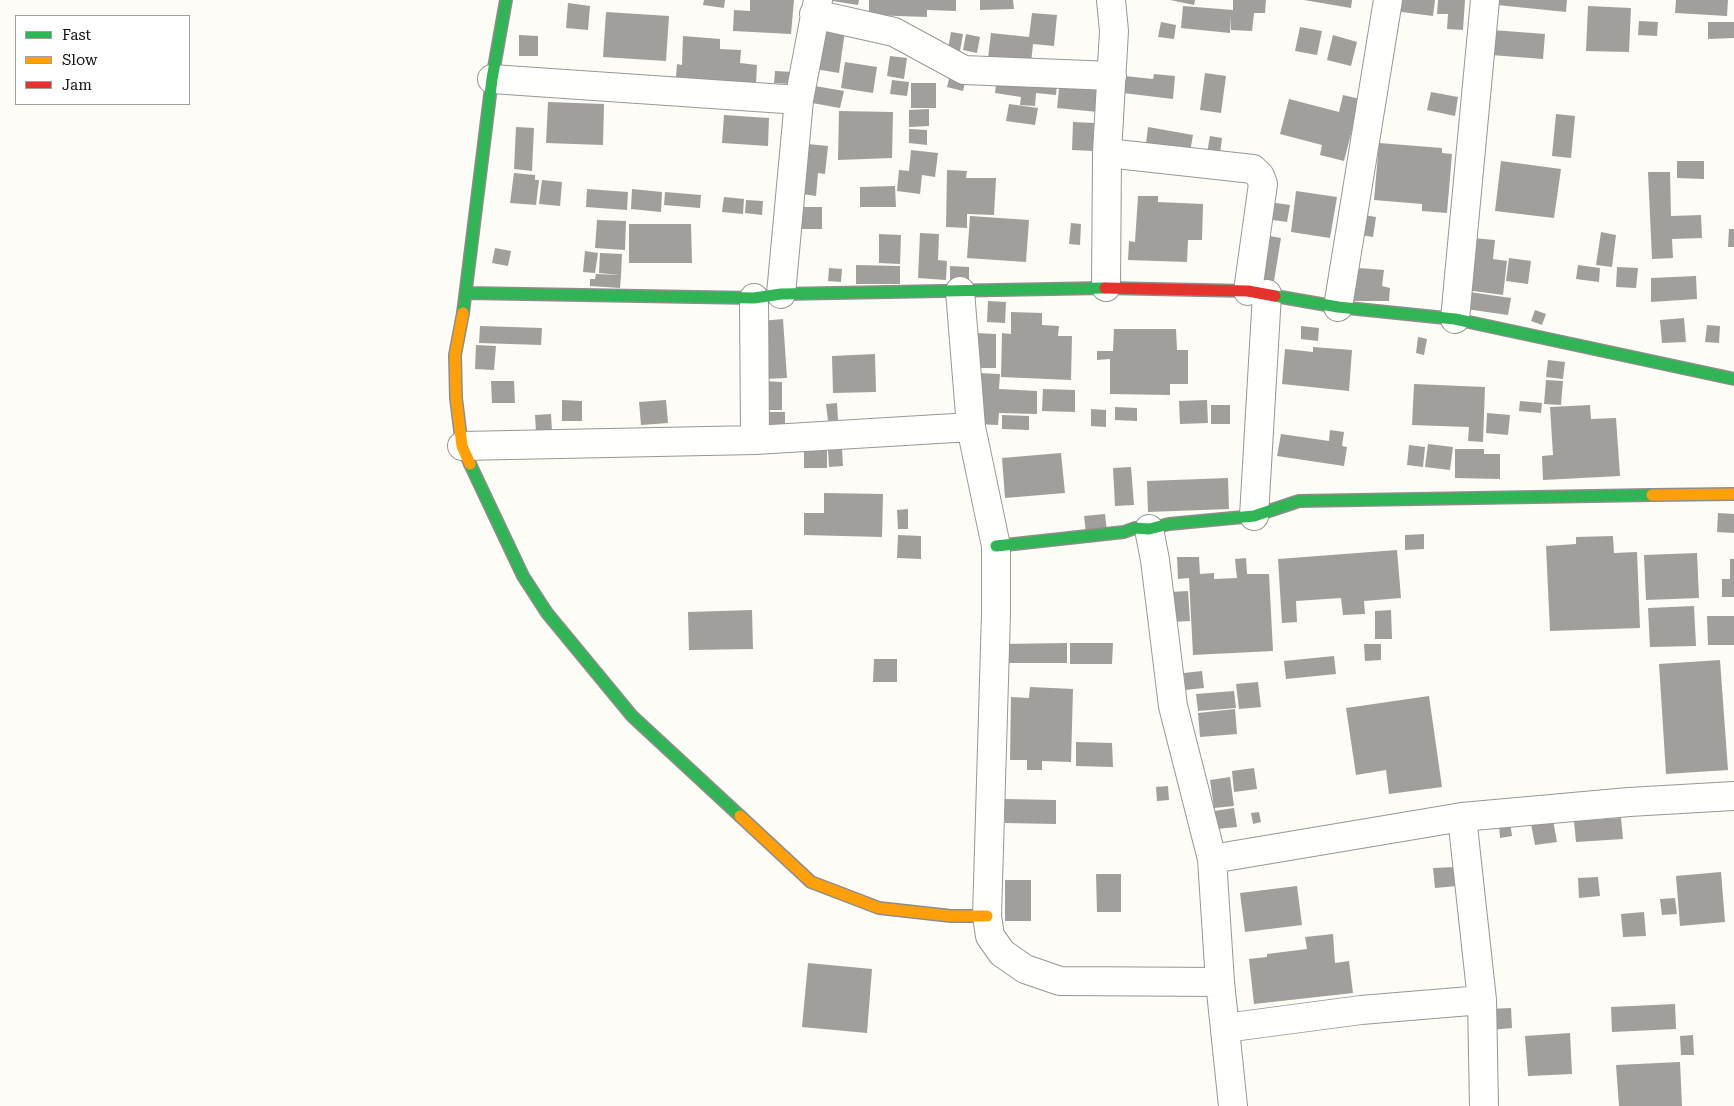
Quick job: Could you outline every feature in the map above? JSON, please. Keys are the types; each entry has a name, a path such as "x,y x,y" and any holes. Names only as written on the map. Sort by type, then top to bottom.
{"street":[{"path":"506,0 492,79 467,293 455,355 456,398 462,446 523,576 547,613 632,716 812,882 879,908 951,916 987,916"},
{"path":"1106,287 1107,153 1114,31 1111,0"},
{"path":"1338,306 1388,0"},
{"path":"1455,319 1485,0"},
{"path":"781,294 799,100 816,7 894,32 964,70 1112,76"},
{"path":"492,79 799,100"},
{"path":"1107,153 1253,169 1260,176 1263,184 1258,292 1254,516"},
{"path":"467,293 754,298 781,294 1106,287 1258,292 1338,306 1455,319 1734,379"},
{"path":"960,291 971,427 996,546 996,613 987,916 990,936 1002,953 1025,969 1060,982 1220,982"},
{"path":"754,298 755,440"},
{"path":"462,446 755,440 971,427"},
{"path":"996,546 1124,532 1135,528 1149,529 1169,524 1254,516 1299,501 1734,494"},
{"path":"1149,529 1155,560 1173,706 1212,859 1220,982 1233,1106"},
{"path":"1212,859 1462,817 1629,802 1734,796"},
{"path":"1462,817 1482,1000 1484,1106"},
{"path":"1225,1028 1361,1010 1482,1000"}],"building":[{"path":"704,0 725,0 724,8 703,5"},
{"path":"750,0 794,0 791,34 733,31 734,10 750,11"},
{"path":"826,0 859,0 858,5"},
{"path":"869,0 956,0 956,11 927,10 927,17 869,15"},
{"path":"980,0 1013,0 1014,9 980,10"},
{"path":"1170,0 1195,0 1194,5"},
{"path":"1233,0 1266,0 1265,13 1254,13 1252,31 1231,30 1231,15 1230,33 1181,28 1183,6 1233,10"},
{"path":"1304,0 1352,0 1351,8"},
{"path":"1396,0 1435,0 1433,16 1394,11"},
{"path":"1438,0 1465,0 1463,30 1447,29 1448,14 1437,14"},
{"path":"1498,0 1567,0 1566,12 1497,5"},
{"path":"1676,0 1728,0 1727,16 1675,13"},
{"path":"568,3 590,6 588,30 566,28"},
{"path":"1588,6 1631,8 1629,52 1586,51"},
{"path":"606,12 669,16 666,61 603,57"},
{"path":"1032,13 1057,15 1054,46 1033,44 1031,63 988,58 991,33 1029,37"},
{"path":"823,20 846,24 839,73 815,69"},
{"path":"1639,21 1658,22 1657,36 1638,35"},
{"path":"1161,22 1176,25 1174,39 1158,37"},
{"path":"1708,22 1734,22 1734,38 1708,39"},
{"path":"1300,27 1322,31 1317,55 1295,51"},
{"path":"1492,30 1545,34 1543,59 1491,55"},
{"path":"951,32 963,34 960,51 948,49"},
{"path":"966,34 980,37 977,53 963,50"},
{"path":"519,35 538,36 538,56 519,56"},
{"path":"1333,35 1357,42 1351,66 1327,60"},
{"path":"683,36 720,39 720,49 741,50 740,63 757,65 756,83 676,77 677,64 682,65"},
{"path":"890,56 907,58 904,79 887,76"},
{"path":"845,62 877,67 873,93 841,88"},
{"path":"775,71 794,72 792,84 774,83"},
{"path":"1205,73 1226,76 1221,113 1200,110"},
{"path":"1154,74 1175,76 1173,99 1123,93 1125,76 1153,79"},
{"path":"950,75 966,78 963,91 947,87"},
{"path":"997,76 1057,83 1056,95 1036,93 1035,106 1020,105 1021,97 995,93"},
{"path":"892,80 909,82 907,96 890,94"},
{"path":"1060,80 1100,83 1098,112 1057,108"},
{"path":"911,83 936,83 936,108 911,108"},
{"path":"815,86 844,91 840,108 812,103"},
{"path":"1431,92 1458,97 1455,116 1427,110"},
{"path":"1343,95 1360,99 1344,161 1320,155 1322,145 1280,134 1289,99 1339,112"},
{"path":"548,102 604,104 603,145 546,143"},
{"path":"1009,104 1038,108 1035,125 1006,121"},
{"path":"929,109 929,126 909,127 909,110"},
{"path":"839,111 893,112 892,158 838,160"},
{"path":"1556,114 1575,116 1571,158 1552,156"},
{"path":"724,115 769,118 768,146 722,143"},
{"path":"1073,122 1094,123 1093,151 1072,150"},
{"path":"516,127 534,128 532,171 514,169"},
{"path":"1148,127 1193,135 1190,152 1146,144"},
{"path":"909,129 927,130 927,145 909,143"},
{"path":"1210,136 1222,138 1220,154 1207,153"},
{"path":"1379,143 1442,148 1442,153 1452,154 1447,213 1422,211 1422,204 1374,200"},
{"path":"807,144 828,146 825,174 818,173 816,196 802,194"},
{"path":"911,150 938,153 935,177 922,175 920,194 897,191 899,170 909,171"},
{"path":"1501,161 1561,169 1554,218 1495,211"},
{"path":"1677,161 1704,161 1704,179 1677,178"},
{"path":"947,170 967,171 966,178 996,178 994,215 967,214 967,228 946,227"},
{"path":"1648,172 1670,172 1671,216 1701,215 1702,238 1672,239 1673,258 1652,259"},
{"path":"514,173 535,175 535,180 539,180 536,205 510,203"},
{"path":"542,180 562,182 560,206 539,204"},
{"path":"895,186 896,207 860,207 860,187"},
{"path":"587,189 628,192 627,210 586,207"},
{"path":"632,189 662,192 661,212 631,209"},
{"path":"1296,191 1337,197 1330,238 1291,232"},
{"path":"665,192 701,195 700,208 664,205"},
{"path":"1138,196 1158,196 1158,202 1203,204 1202,240 1188,240 1187,262 1128,260 1129,241 1135,242"},
{"path":"724,197 744,199 743,214 722,212"},
{"path":"746,200 763,201 762,215 745,213"},
{"path":"1269,202 1290,205 1287,222 1266,219"},
{"path":"800,207 822,207 822,229 800,229"},
{"path":"1357,214 1376,217 1373,237 1354,234"},
{"path":"970,216 1029,220 1026,262 967,258"},
{"path":"597,220 626,221 625,250 595,248"},
{"path":"1071,223 1081,224 1080,245 1069,244"},
{"path":"629,224 691,224 692,263 629,263"},
{"path":"1729,229 1734,229 1734,247 1728,247"},
{"path":"1601,232 1616,235 1612,267 1596,265"},
{"path":"920,233 939,234 938,260 947,261 946,280 918,278"},
{"path":"879,234 901,235 900,264 879,263"},
{"path":"1264,235 1281,238 1274,281 1257,278"},
{"path":"1473,238 1495,240 1493,259 1507,261 1503,295 1466,290"},
{"path":"495,248 511,251 508,266 492,263"},
{"path":"585,251 598,253 595,273 583,272"},
{"path":"600,253 622,254 621,275 599,273"},
{"path":"1509,258 1531,261 1528,284 1506,281"},
{"path":"1348,263 1359,264 1359,268 1384,270 1382,286 1390,288 1389,301 1344,301"},
{"path":"856,265 900,266 900,284 856,284"},
{"path":"1578,265 1600,268 1599,282 1576,279"},
{"path":"950,266 969,267 969,280 950,280"},
{"path":"1617,267 1638,268 1636,288 1616,287"},
{"path":"829,268 842,269 841,282 828,281"},
{"path":"596,274 621,275 620,288 590,286 590,279 595,279"},
{"path":"1696,276 1697,299 1651,302 1651,278"},
{"path":"1469,292 1511,298 1508,315 1466,309"},
{"path":"988,301 1006,302 1005,323 987,322"},
{"path":"1535,310 1546,314 1542,325 1531,321"},
{"path":"1011,312 1042,313 1042,325 1059,326 1058,336 1072,336 1071,380 1001,377 1002,333 1011,334"},
{"path":"1684,318 1686,342 1662,343 1660,320"},
{"path":"783,319 787,378 765,379 761,321"},
{"path":"1707,325 1720,326 1719,343 1705,342"},
{"path":"480,326 542,328 541,345 479,343"},
{"path":"1301,326 1319,328 1318,341 1301,339"},
{"path":"1114,329 1176,329 1177,350 1188,350 1188,384 1170,384 1170,395 1110,394 1110,359 1097,360 1097,351 1113,351"},
{"path":"976,333 996,334 996,368 975,368"},
{"path":"1418,337 1427,339 1424,355 1416,353"},
{"path":"476,345 496,346 494,370 475,369"},
{"path":"1313,347 1352,350 1349,391 1282,384 1285,349 1313,352"},
{"path":"875,354 876,392 833,393 832,356"},
{"path":"1548,360 1565,362 1563,379 1546,377"},
{"path":"978,373 1000,374 999,389 1037,391 1037,414 999,413 998,425 976,424"},
{"path":"1546,380 1563,381 1561,405 1544,404"},
{"path":"491,381 514,381 515,403 492,403"},
{"path":"763,381 782,382 782,410 764,410"},
{"path":"1414,384 1485,387 1483,442 1468,441 1469,427 1412,425"},
{"path":"1043,389 1075,390 1075,412 1042,411"},
{"path":"562,400 582,401 582,421 562,421"},
{"path":"666,400 668,423 641,425 639,402"},
{"path":"1207,400 1208,423 1180,424 1179,401"},
{"path":"1520,401 1542,403 1541,413 1519,411"},
{"path":"837,403 838,420 828,421 826,404"},
{"path":"1211,405 1230,405 1230,424 1211,424"},
{"path":"1590,405 1591,419 1616,418 1620,476 1543,480 1542,456 1553,455 1550,407"},
{"path":"1115,407 1137,408 1137,421 1115,420"},
{"path":"1091,409 1106,410 1106,427 1091,426"},
{"path":"765,412 785,412 785,430 765,430"},
{"path":"1487,413 1510,415 1508,435 1486,433"},
{"path":"551,414 552,431 536,432 535,415"},
{"path":"1002,415 1029,416 1029,430 1002,429"},
{"path":"1330,430 1344,432 1342,446 1347,447 1344,466 1277,456 1281,434 1329,441"},
{"path":"1428,444 1453,447 1450,470 1425,467"},
{"path":"1409,445 1425,447 1423,467 1407,465"},
{"path":"827,447 827,468 804,468 804,448"},
{"path":"842,449 843,466 829,467 828,450"},
{"path":"1455,449 1484,449 1484,454 1500,454 1500,479 1455,478"},
{"path":"1061,453 1065,493 1005,498 1002,458"},
{"path":"1131,467 1134,505 1115,506 1113,468"},
{"path":"1228,478 1229,509 1148,512 1147,481"},
{"path":"824,493 883,494 882,537 804,535 804,513 824,513"},
{"path":"908,509 908,529 898,529 897,510"},
{"path":"1718,513 1734,514 1734,533 1717,532"},
{"path":"1105,514 1107,531 1086,533 1084,516"},
{"path":"1424,534 1424,549 1405,550 1405,535"},
{"path":"898,535 921,536 921,559 897,558"},
{"path":"1613,536 1614,553 1637,552 1640,628 1550,631 1546,546 1576,544 1576,537"},
{"path":"1397,550 1401,598 1364,601 1365,614 1343,615 1341,598 1296,601 1297,622 1282,623 1278,559"},
{"path":"1697,553 1699,598 1646,600 1644,555"},
{"path":"1177,557 1199,557 1200,574 1214,573 1214,579 1237,578 1235,559 1246,558 1247,574 1269,574 1273,651 1193,655 1189,578 1178,579"},
{"path":"1730,559 1734,559 1734,597 1722,597 1722,579 1730,579"},
{"path":"1188,591 1190,621 1172,622 1169,592"},
{"path":"1694,606 1696,646 1650,647 1648,608"},
{"path":"752,610 753,649 689,650 688,612"},
{"path":"1391,610 1392,639 1375,639 1375,611"},
{"path":"1707,616 1734,616 1734,645 1708,645"},
{"path":"1067,643 1067,663 1002,663 1002,644"},
{"path":"1070,643 1113,643 1112,664 1070,664"},
{"path":"1364,644 1381,644 1381,660 1365,661"},
{"path":"1334,656 1336,674 1286,679 1284,661"},
{"path":"874,659 897,659 897,682 873,682"},
{"path":"1720,660 1728,770 1666,774 1659,664"},
{"path":"1202,671 1204,688 1185,690 1184,673"},
{"path":"1258,682 1261,707 1239,709 1236,684"},
{"path":"1030,687 1073,689 1071,762 1042,761 1042,770 1027,770 1027,760 1010,760 1011,697 1029,698"},
{"path":"1234,691 1236,708 1198,711 1196,694"},
{"path":"1429,696 1442,787 1389,794 1386,770 1356,775 1346,708"},
{"path":"1235,709 1237,734 1200,737 1198,713"},
{"path":"1076,742 1112,743 1113,767 1076,766"},
{"path":"1254,768 1257,789 1234,792 1232,771"},
{"path":"1230,777 1234,806 1214,808 1210,780"},
{"path":"1168,786 1169,800 1157,801 1156,787"},
{"path":"1005,799 1056,800 1056,824 1005,823"},
{"path":"1234,808 1237,827 1216,829 1214,811"},
{"path":"1259,812 1261,822 1253,824 1251,813"},
{"path":"1621,818 1623,839 1576,842 1574,821"},
{"path":"1553,820 1557,842 1535,845 1531,824"},
{"path":"1510,822 1512,836 1500,838 1499,824"},
{"path":"1456,867 1457,886 1435,888 1433,868"},
{"path":"1721,872 1725,922 1680,926 1676,876"},
{"path":"1096,874 1121,874 1121,912 1097,912"},
{"path":"1598,877 1600,896 1579,898 1578,878"},
{"path":"1005,880 1031,880 1031,921 1005,921"},
{"path":"1297,886 1302,925 1245,932 1240,893"},
{"path":"1675,898 1677,914 1662,915 1660,899"},
{"path":"1644,912 1646,936 1623,937 1621,914"},
{"path":"1333,934 1335,963 1349,961 1353,993 1254,1004 1249,959 1267,957 1267,954 1307,949 1305,937"},
{"path":"808,963 872,969 867,1033 802,1027"},
{"path":"1675,1004 1676,1029 1612,1032 1611,1007"},
{"path":"1511,1008 1512,1028 1490,1030 1488,1009"},
{"path":"1570,1033 1572,1074 1528,1076 1525,1036"},
{"path":"1693,1035 1694,1055 1681,1055 1680,1036"},
{"path":"1680,1062 1682,1106 1619,1106 1616,1065"}],"traffic: fast":[{"path":"463,313 492,79 506,0"},
{"path":"467,293 754,298 781,294 1105,288"},
{"path":"1275,296 1338,307 1455,319 1734,379"},
{"path":"470,464 523,576 547,613 632,716 740,816"},
{"path":"996,546 1124,532 1135,528 1149,529 1169,524 1254,516 1299,501 1652,495"}],"traffic: slow":[{"path":"463,313 455,355 456,398 462,446 470,464"},
{"path":"1652,495 1734,494"},
{"path":"740,816 811,882 879,908 951,916 987,916"}],"traffic: jam":[{"path":"1105,288 1248,291 1275,296"}]}
